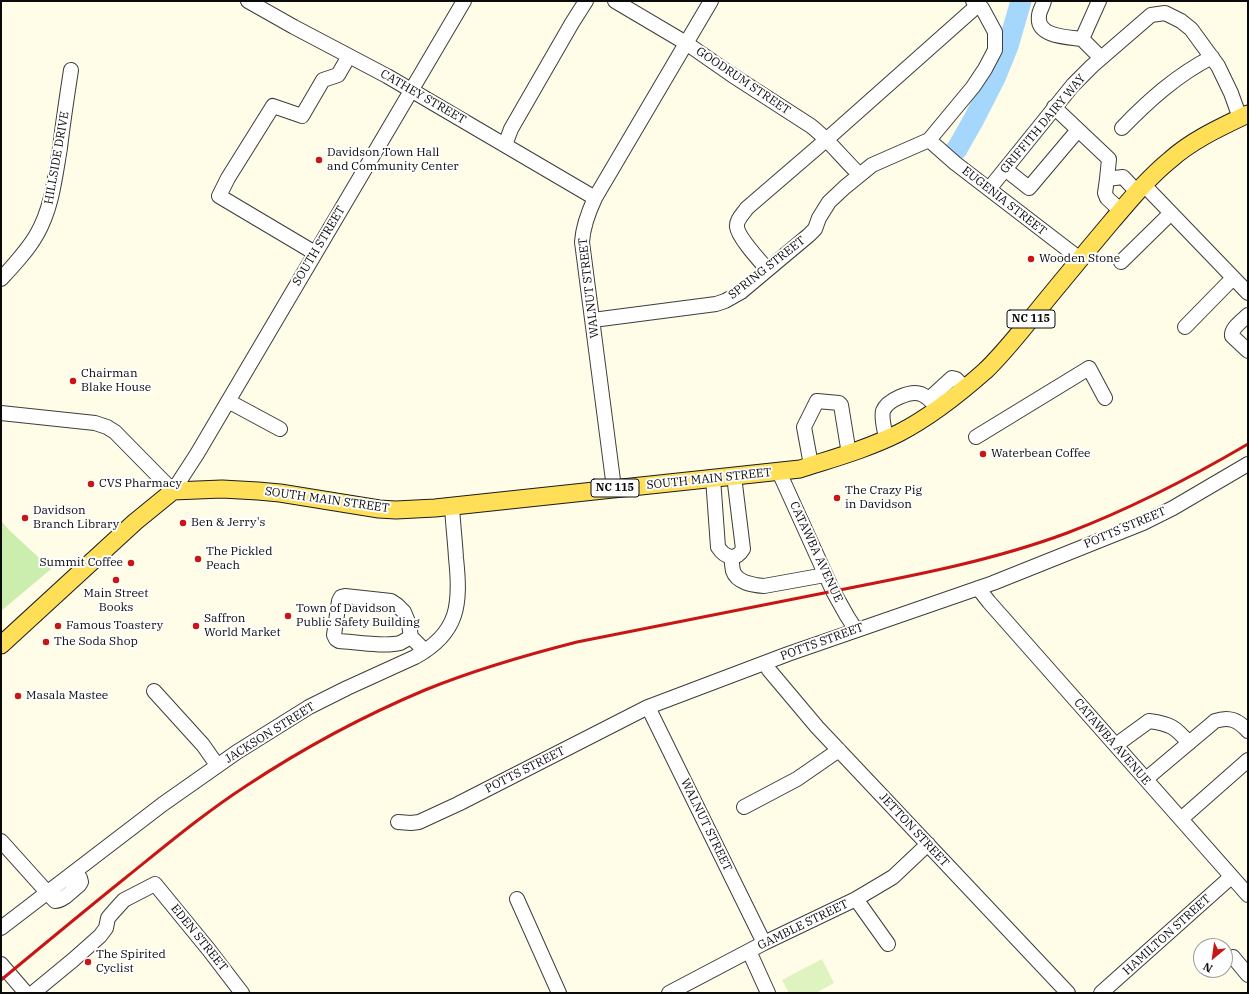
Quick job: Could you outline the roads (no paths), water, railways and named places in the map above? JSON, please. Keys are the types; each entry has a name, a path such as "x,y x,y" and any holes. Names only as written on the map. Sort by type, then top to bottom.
{"main road":[{"name":"SOUTH MAIN STREET","path":"173,491 216,489 258,491 280,493 378,509 396,510 452,507 614,488 779,472 800,469 849,454 886,439 916,423 933,404 965,388 986,370 1011,343 1080,259 1141,188 1162,166 1198,140 1244,116"},
{"path":"1,645 135,522 173,491"}],"street":[{"name":"CATHEY STREET","path":"248,1 412,90 595,198"},
{"name":"SOUTH STREET","path":"173,491 197,454 464,1"},
{"path":"505,145 511,129 586,1"},
{"name":"GOODRUM STREET","path":"615,1 686,43 732,76 811,126 860,175"},
{"name":"WALNUT STREET","path":"614,488 582,242 585,222 595,198 711,1"},
{"path":"1044,1 1038,17 1045,32 1053,35 1082,39 1101,58"},
{"path":"1082,39 1099,1"},
{"path":"767,269 739,234 736,227 738,220 747,208 826,140 975,3"},
{"name":"SPRING STREET","path":"593,320 716,304 725,301 741,292 767,269 799,245 815,228 829,202 872,165 929,140 973,87 995,50 995,32 982,8 975,3"},
{"name":"GRIFFITH DAIRY WAY","path":"989,189 1073,85 1092,66 1151,15 1165,13 1181,21 1191,29 1218,66 1244,116"},
{"path":"315,254 219,196 228,178 273,106 302,116 323,80 338,75 349,56"},
{"path":"1122,128 1158,93 1178,77 1212,57"},
{"name":"HILLSIDE DRIVE","path":"1,279 20,258 38,234 46,214 56,176 71,70"},
{"path":"1054,107 1109,159 1105,193 1107,198 1121,211"},
{"path":"1005,169 1029,188 1078,130"},
{"name":"EUGENIA STREET","path":"929,140 955,163 1080,259"},
{"path":"1107,179 1123,177 1141,188 1172,213 1248,293"},
{"path":"1121,262 1172,213"},
{"path":"1185,327 1233,278"},
{"path":"1248,315 1233,330 1232,336 1248,351"},
{"path":"976,437 1089,368 1105,398"},
{"path":"886,439 882,414 886,406 892,401 902,395 917,393 933,404"},
{"path":"228,401 280,429"},
{"path":"811,465 804,427 816,401 841,404 849,454"},
{"path":"1,413 95,423 107,427 115,432 173,491"},
{"name":"POTTS STREET","path":"398,822 420,822 648,707 765,663 1050,561 1173,508 1248,464"},
{"name":"CATAWBA AVENUE","path":"779,472 825,575 841,606 856,630"},
{"path":"713,478 718,548 722,553 731,557 741,553 743,549 734,476"},
{"name":"JACKSON STREET","path":"1,928 162,804 236,752 309,707 426,651 436,643 446,632 451,622 458,597 459,583 452,507"},
{"path":"731,557 733,571 736,576 741,580 755,586 764,586 825,575"},
{"name":"CATAWBA AVENUE","path":"978,588 1248,894"},
{"path":"411,637 395,644 339,641 334,635 339,600 341,597 345,596 391,601 404,612 409,624 411,637 426,651"},
{"name":"JETTON STREET","path":"765,663 793,700 817,727 1068,993"},
{"path":"154,690 203,745 217,765"},
{"name":"WALNUT STREET","path":"648,707 764,943"},
{"path":"1146,779 1215,721 1223,718 1232,720 1242,724 1248,731"},
{"path":"1116,745 1149,721 1164,724 1178,730 1189,743"},
{"path":"744,808 797,779 839,750"},
{"path":"1181,819 1248,760"},
{"path":"1,841 47,893"},
{"name":"GAMBLE STREET","path":"669,993 893,878 928,844"},
{"name":"HAMILTON STREET","path":"1101,993 1232,877"},
{"name":"EDEN STREET","path":"32,993 100,936 106,928 108,918 124,900 155,884 242,993"},
{"path":"856,898 888,944"},
{"path":"516,900 559,993"},
{"path":"749,951 768,993"},
{"path":"1233,958 1248,975"},
{"path":"1,964 26,993"}],"waterway":[{"path":"954,152 974,119 995,78 1008,46 1021,1"}],"railway":[{"path":"1,980 199,819 230,797 267,772 333,734 425,690 500,663 577,642 916,575 977,561 1008,552 1067,533 1114,514 1182,481 1248,444"}],"place":[{"name":"Davidson Town Hall and Community Center","path":"319,160"},
{"name":"Wooden Stone","path":"1031,259"},
{"name":"Chairman Blake House","path":"73,381"},
{"name":"Waterbean Coffee","path":"983,454"},
{"name":"CVS Pharmacy","path":"91,484"},
{"name":"The Crazy Pig in Davidson","path":"837,498"},
{"name":"Davidson Branch Library","path":"25,518"},
{"name":"Ben & Jerry's","path":"183,523"},
{"name":"The Pickled Peach","path":"198,559"},
{"name":"Summit Coffee","path":"131,563"},
{"name":"Main Street Books","path":"116,580"},
{"name":"Town of Davidson Public Safety Building","path":"288,616"},
{"name":"Famous Toastery","path":"58,626"},
{"name":"Saffron World Market","path":"196,626"},
{"name":"The Soda Shop","path":"46,642"},
{"name":"Masala Mastee","path":"18,696"},
{"name":"The Spirited Cyclist","path":"88,962"}]}
